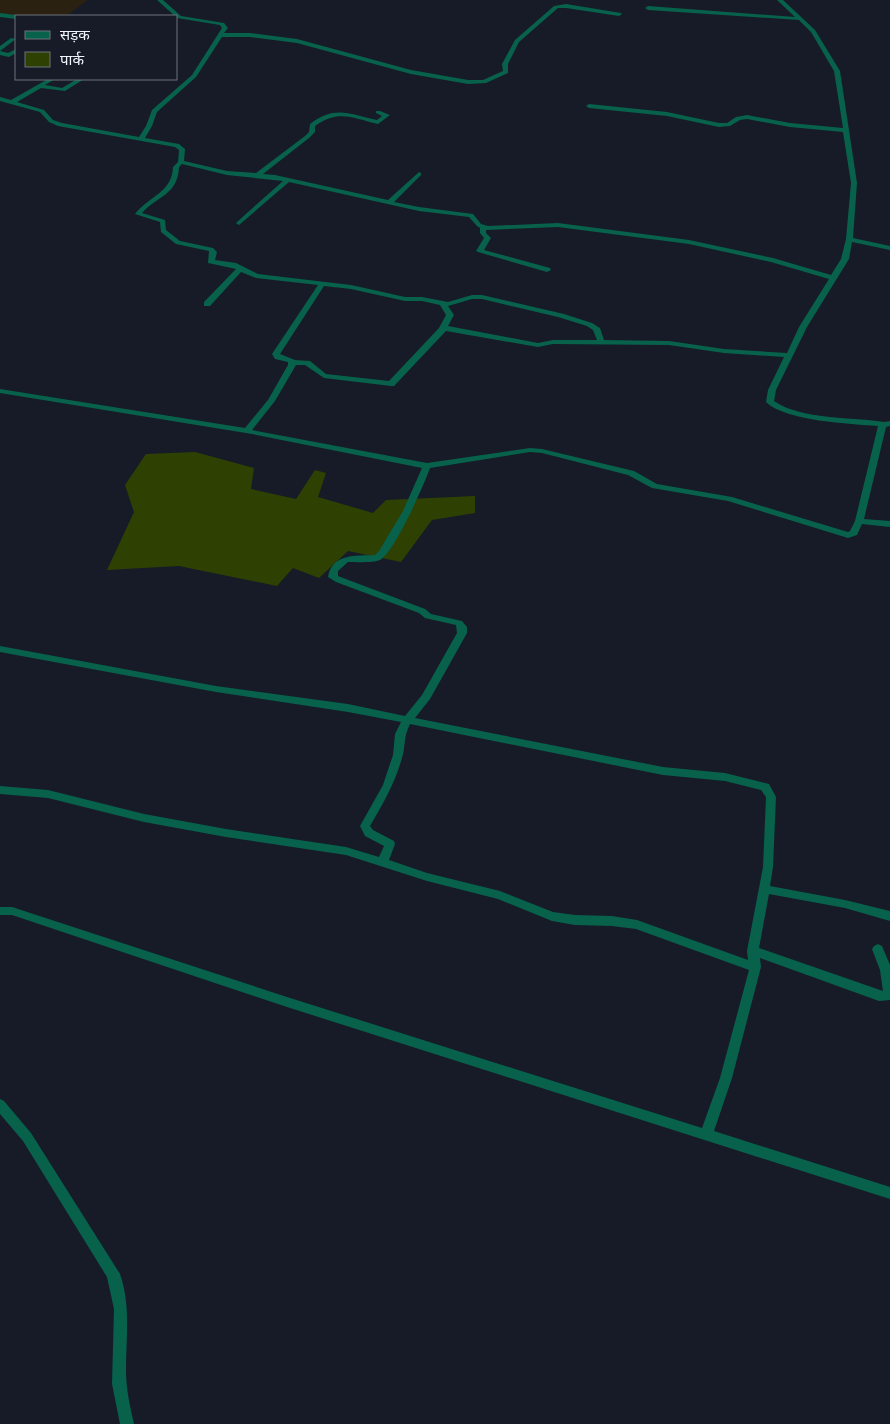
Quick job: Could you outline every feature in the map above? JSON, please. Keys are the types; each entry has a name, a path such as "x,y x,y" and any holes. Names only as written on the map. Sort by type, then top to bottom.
{"street":[{"path":"160,0 177,15"},
{"path":"221,35 250,35 297,41 411,72 481,83 506,72 505,64 517,41 566,0"},
{"path":"0,390 247,432 427,466 537,450 631,472 655,486 729,500 845,534 854,533 859,521 870,469 887,423 828,418 773,406 770,402 770,395 803,327 845,259 849,240 854,182 844,130 837,71 813,32 802,19 780,0"},
{"path":"561,5 619,14"},
{"path":"648,8 802,19"},
{"path":"0,16 15,17"},
{"path":"141,139 149,126 154,111 194,76 225,29 224,25 178,16"},
{"path":"0,49 12,39"},
{"path":"0,53 10,54 15,52"},
{"path":"12,102 50,80"},
{"path":"39,86 61,90 79,80"},
{"path":"0,99 36,109 46,115 51,121 68,127 176,145 182,148 181,162 176,167 177,176 172,185 138,214 163,222 162,231 178,243 211,249 214,252 211,261 263,277 322,284 443,304 455,303 472,297 482,297 570,317 596,327 601,342"},
{"path":"589,106 667,114 719,125 728,125 744,117 844,130"},
{"path":"258,175 307,137 312,132 312,125 328,113 336,112 378,122 387,115 378,112"},
{"path":"181,162 227,173 258,175 288,180 435,212 470,215 483,227 558,225 688,242 773,260 834,278"},
{"path":"389,203 419,174"},
{"path":"239,223 288,180"},
{"path":"483,227 483,233 488,238 480,251 547,270"},
{"path":"849,240 890,248"},
{"path":"207,304 240,269"},
{"path":"322,284 276,354 278,357 293,362 307,363 324,376 391,384 443,328 450,315 443,304"},
{"path":"443,328 538,345 553,342 670,343 724,351 789,355"},
{"path":"247,432 271,401 293,362"},
{"path":"382,863 390,844 369,833 366,826 388,785 398,756 400,734 408,719 426,697 462,633 462,627 459,624 428,616 422,611 339,580 334,577 334,570 346,559 376,558 382,553 405,518 419,489 427,466"},
{"path":"859,521 890,524"},
{"path":"0,649 216,689 348,708 663,771 725,777 765,787 771,797 768,867 753,951 755,966 726,1078 706,1136"},
{"path":"0,790 48,794 144,818 226,833 346,851 427,877 500,895 566,919 612,920 637,926 755,966"},
{"path":"763,889 845,904 890,916"},
{"path":"0,911 12,911 706,1136 890,1193"},
{"path":"753,951 879,996 886,996 889,992 886,970 878,949"},
{"path":"0,1105 27,1137 108,1265 119,1288 122,1318 119,1388 127,1424"}],"shaded area":[{"path":"0,0 88,0 67,15 0,14"}],"green space":[{"path":"195,452 254,468 251,489 296,499 315,470 326,473 318,497 373,513 386,500 475,496 475,513 432,520 401,562 348,551 319,578 293,568 277,586 179,566 107,570 134,512 125,485 146,454"}]}
